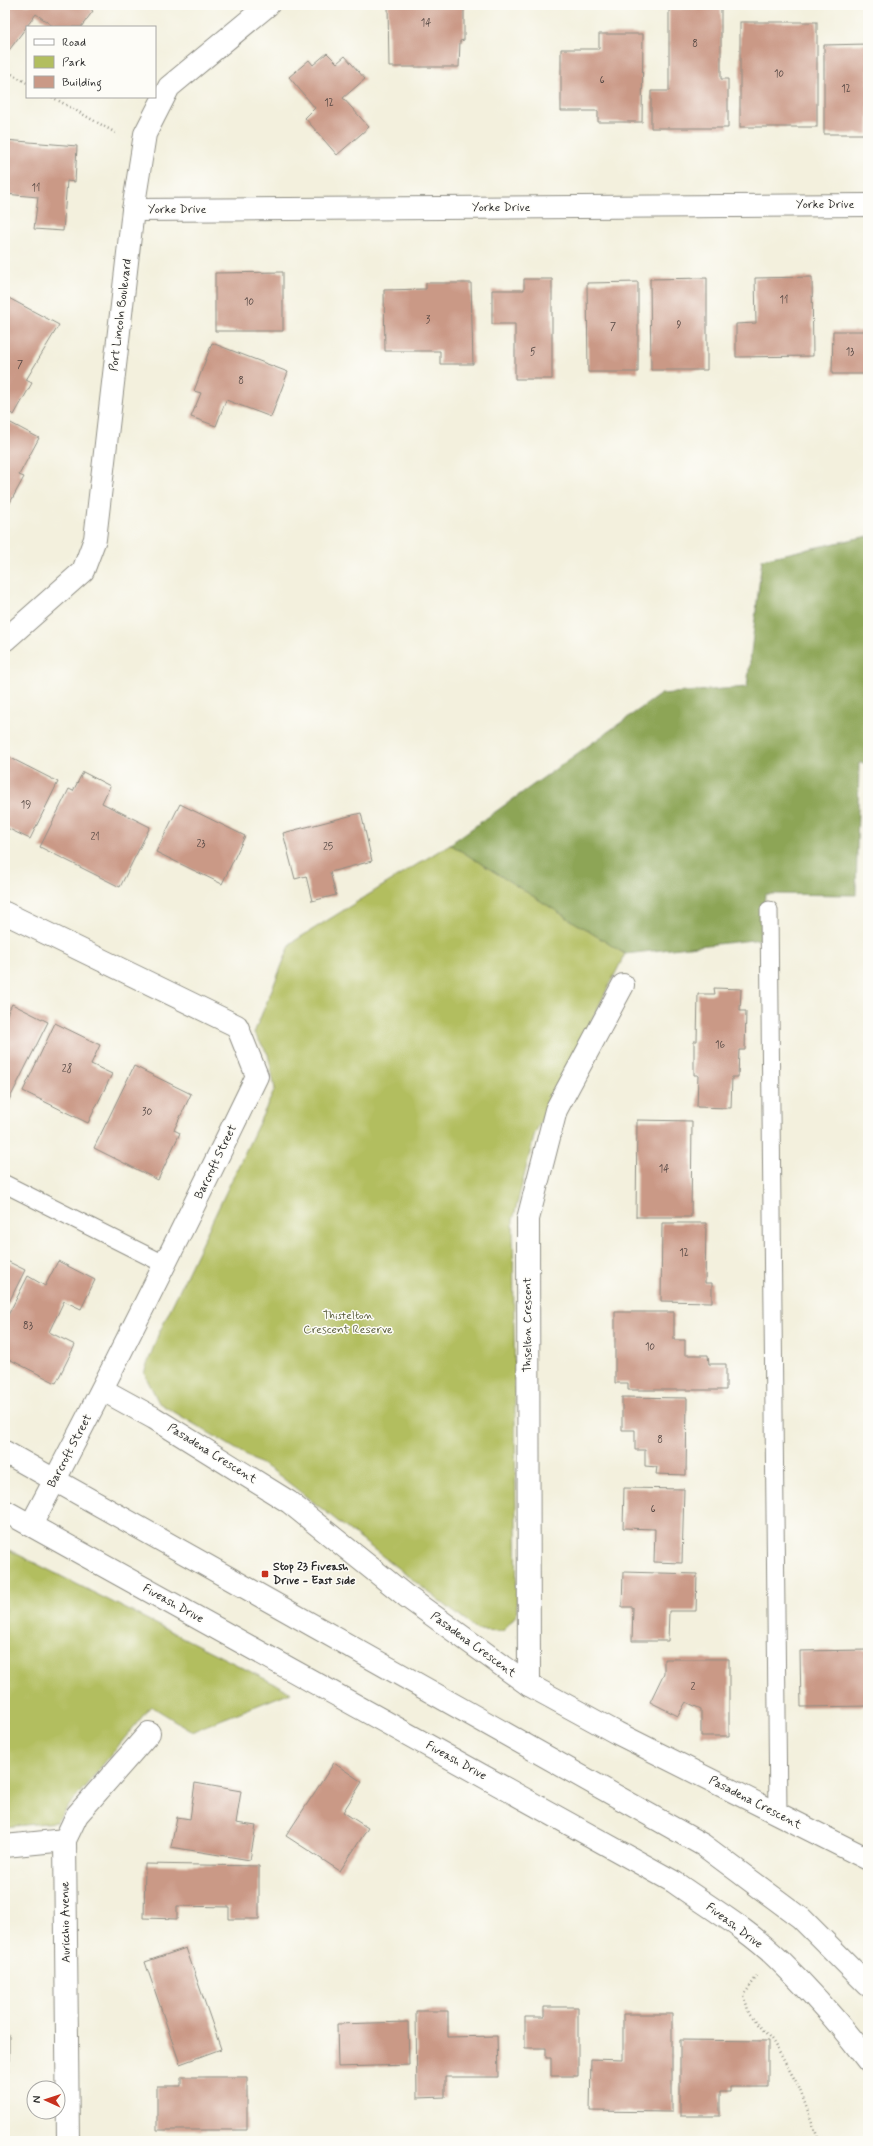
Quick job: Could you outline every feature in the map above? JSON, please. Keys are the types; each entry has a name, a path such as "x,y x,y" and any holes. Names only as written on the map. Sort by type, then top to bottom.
{"street":[{"name":"Port Lincoln Boulevard","path":"5,640 83,571 95,539 133,210 145,134 170,87 268,5"},
{"name":"Yorke Drive","path":"133,210 868,205"},
{"name":"Barcroft Street","path":"5,913 237,1026 257,1076 166,1265 103,1390 31,1525"},
{"name":"Thiselton Crescent","path":"529,1686 528,1219 556,1110 623,985"},
{"name":"Pasadena Crescent","path":"103,1390 154,1418 289,1502 406,1596 529,1686 617,1733 868,1859"},
{"path":"5,1452 703,1845 801,1918 868,1985"},
{"name":"Fiveash Drive","path":"5,1511 674,1882 741,1929 777,1958 816,1998 868,2061"},
{"name":"Auricchio Avenue","path":"68,2141 65,1840 77,1815 149,1734"},
{"path":"5,1846 65,1840"}],"lane":[{"path":"769,910 778,1814"},
{"path":"5,1184 166,1265"}],"path":[{"path":"5,70 26,82"},
{"path":"54,98 143,148"},
{"path":"777,1958 752,1979 744,1994 749,2014 772,2040 798,2085 819,2141"}],"green space":[{"path":"868,536 868,763 859,763 856,895 765,894 762,939 625,954 450,844 661,694 747,687 762,559"},
{"name":"Thistelton Crescent Reserve","path":"450,844 625,954 535,1133 513,1220 517,1614 503,1631 477,1630 276,1473 159,1403 144,1373 158,1335 275,1089 268,1054 254,1033 291,943"},
{"path":"5,1548 291,1692 192,1731 151,1706 56,1822 5,1827"}],"building":[{"path":"5,5 85,5 93,11 82,26 53,26 36,14 7,53 5,52"},
{"path":"388,5 464,5 464,40 460,41 459,67 389,67"},
{"path":"721,8 721,79 728,79 728,128 651,128 651,91 669,91 669,9"},
{"path":"740,22 817,22 817,127 740,127"},
{"path":"599,34 643,34 642,122 598,122 598,111 561,111 561,49 599,49"},
{"path":"868,44 868,134 824,134 824,45"},
{"path":"327,53 337,63 345,56 365,79 343,98 369,127 337,155 305,118 315,108 289,77 309,60 313,65"},
{"path":"5,140 77,146 75,182 67,181 63,231 34,229 38,197 5,194"},
{"path":"283,272 283,331 215,331 215,273"},
{"path":"812,277 813,356 736,357 736,324 756,323 755,278"},
{"path":"707,278 707,370 651,370 650,279"},
{"path":"524,279 552,279 552,379 515,379 515,324 492,324 492,290 524,290"},
{"path":"638,282 638,372 588,372 587,283"},
{"path":"426,283 471,283 473,364 440,364 440,351 385,351 384,290 426,289"},
{"path":"5,296 59,325 26,380 32,383 14,415 5,410"},
{"path":"833,331 868,331 868,374 832,374"},
{"path":"212,343 288,372 271,417 226,400 216,426 191,417 201,393 194,391"},
{"path":"7,421 39,438 19,475 24,477 5,512 5,424"},
{"path":"5,755 58,782 30,839 7,828 5,833"},
{"path":"83,772 110,786 102,803 150,827 120,887 40,847 69,789 73,791"},
{"path":"180,804 245,836 222,884 156,852"},
{"path":"361,813 372,861 330,872 336,895 312,901 306,876 295,879 283,833"},
{"path":"714,988 741,989 740,1011 746,1011 745,1050 739,1050 738,1077 732,1077 731,1108 697,1107 698,1075 694,1075 694,1041 697,1041 698,994 715,994"},
{"path":"12,1004 48,1022 5,1108 5,1018"},
{"path":"55,1023 100,1045 91,1064 112,1074 88,1123 23,1091"},
{"path":"134,1066 191,1094 174,1130 180,1133 158,1180 94,1148"},
{"path":"637,1120 692,1121 691,1217 636,1217"},
{"path":"662,1223 706,1223 705,1283 712,1283 712,1302 661,1301"},
{"path":"5,1260 25,1270 5,1310"},
{"path":"58,1261 95,1280 81,1309 64,1301 49,1332 75,1345 56,1383 5,1357 5,1321 28,1276 45,1286"},
{"path":"615,1312 674,1312 674,1340 685,1340 685,1355 708,1355 709,1364 726,1364 726,1390 628,1390 628,1383 615,1383"},
{"path":"622,1397 687,1398 686,1475 656,1474 657,1467 645,1466 645,1450 635,1450 635,1430 622,1430"},
{"path":"866,1464 868,1464 868,1550 866,1550"},
{"path":"624,1488 684,1489 682,1563 654,1562 655,1529 623,1528"},
{"path":"623,1572 697,1574 696,1611 669,1611 668,1641 632,1641 633,1607 622,1607"},
{"path":"868,1650 868,1706 801,1707 800,1651"},
{"path":"664,1659 729,1659 729,1736 701,1736 701,1709 686,1702 678,1716 650,1702 664,1673"},
{"path":"334,1763 362,1782 343,1812 368,1828 340,1871 286,1836"},
{"path":"195,1783 241,1791 236,1823 256,1826 250,1860 171,1847 177,1817 190,1819"},
{"path":"145,1864 259,1866 259,1919 229,1919 229,1907 177,1906 177,1919 144,1918"},
{"path":"186,1948 221,2049 180,2064 145,1962"},
{"path":"544,2007 578,2007 578,2076 551,2076 551,2058 546,2058 546,2048 525,2048 525,2017 544,2017"},
{"path":"416,2011 448,2011 448,2037 497,2036 498,2077 445,2077 445,2097 417,2098"},
{"path":"623,2014 672,2014 672,2112 590,2111 591,2059 623,2060"},
{"path":"408,2022 409,2065 338,2067 337,2024"},
{"path":"5,2035 9,2035 9,2071 5,2071"},
{"path":"680,2040 768,2041 768,2087 730,2087 730,2092 720,2092 720,2116 680,2116"},
{"path":"181,2077 247,2077 247,2130 157,2130 157,2086 181,2086"}],"place":[{"name":"Stop 23 Fiveash Drive - East side","path":"265,1574"}]}
